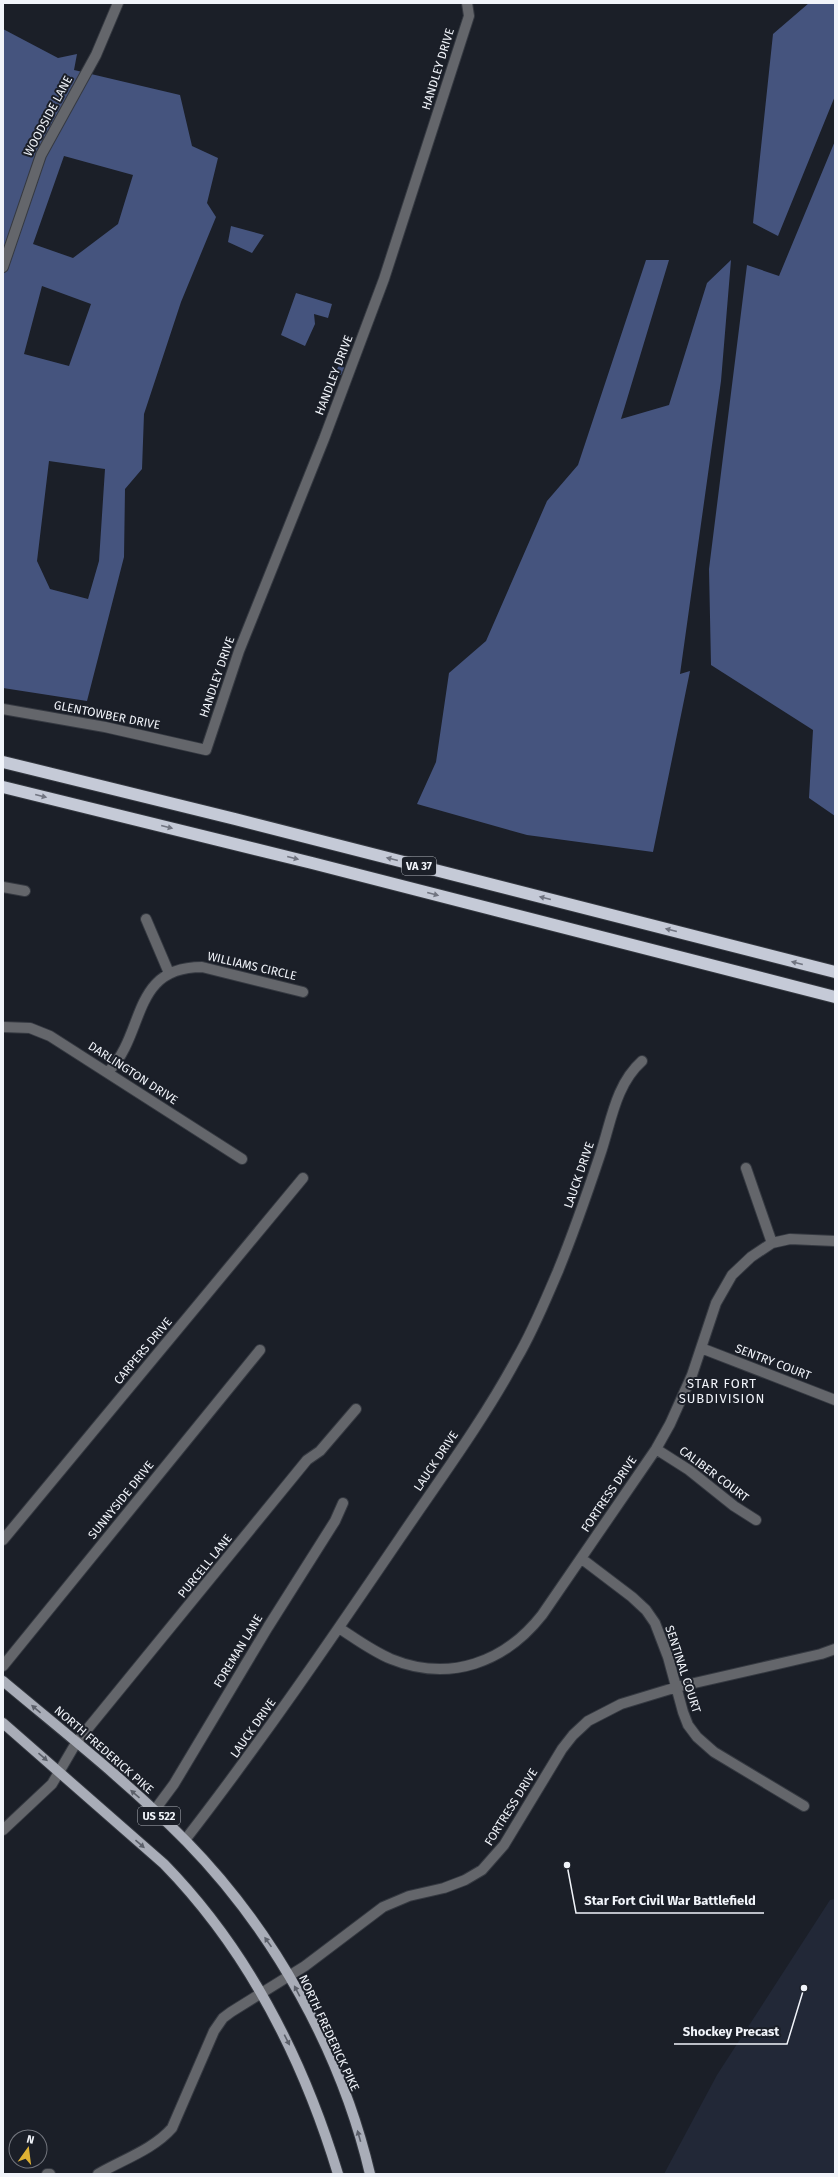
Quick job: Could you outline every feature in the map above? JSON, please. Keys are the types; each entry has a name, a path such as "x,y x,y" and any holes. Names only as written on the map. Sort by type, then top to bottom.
{"highway":[{"name":"VA 37","path":"3,762 228,817 835,972"},
{"name":"VA 37","path":"3,787 320,865 835,997"}],"main road":[{"name":"NORTH FREDERICK PIKE","path":"3,1681 154,1811 185,1840 229,1888 289,1975 309,2014 357,2128 370,2174"},
{"name":"US 522","path":"3,1723 123,1827 184,1885 225,1938 261,1994 302,2073 338,2174"}],"street":[{"name":"WOODSIDE LANE","path":"3,267 41,155 96,55 118,3"},
{"name":"HANDLEY DRIVE","path":"206,750 239,651 324,439 384,279 469,16 467,3"},
{"name":"GLENTOWBER DRIVE","path":"3,708 105,727 206,750"},
{"path":"3,887 25,891"},
{"path":"146,919 170,972"},
{"name":"WILLIAMS CIRCLE","path":"109,1071 121,1056 148,991 160,978 170,972 187,967 202,967 303,992"},
{"name":"DARLINGTON DRIVE","path":"3,1027 18,1026 42,1031 109,1071 242,1159"},
{"name":"LAUCK DRIVE","path":"185,1840 247,1760 339,1628 461,1448 519,1355 559,1269 584,1200 620,1090 633,1069 642,1061"},
{"path":"746,1168 772,1243"},
{"name":"CARPERS DRIVE","path":"3,1540 303,1178"},
{"name":"FORTRESS DRIVE","path":"339,1628 375,1651 409,1665 445,1668 478,1663 504,1652 529,1632 582,1559 656,1448 683,1397 716,1304 732,1275 751,1257 772,1243 790,1239 835,1241"},
{"name":"SENTRY COURT","path":"701,1348 835,1400"},
{"name":"SUNNYSIDE DRIVE","path":"3,1666 260,1350"},
{"name":"PURCELL LANE","path":"3,1830 49,1787 60,1772 76,1743 307,1460 320,1451 356,1409"},
{"name":"CALIBER COURT","path":"656,1448 689,1470 734,1506 756,1520"},
{"name":"FOREMAN LANE","path":"154,1811 174,1784 268,1627 335,1521 343,1503"},
{"name":"SENTINAL COURT","path":"582,1559 611,1579 646,1610 662,1638 688,1725 697,1737 714,1752 804,1806"},
{"name":"FORTRESS DRIVE","path":"98,2174 165,2136 177,2120 214,2031 223,2018 305,1966 383,1907 409,1896 444,1888 465,1880 482,1870 504,1845 562,1749 573,1735 588,1721 621,1704 677,1688 821,1654 835,1649"}],"shaded area":[{"path":"809,3 835,3 835,96 778,236 753,223 773,34"},
{"path":"3,29 58,58 77,54 74,70 180,95 192,146 218,158 207,203 216,217 181,302 144,414 142,469 125,489 124,557 87,701 3,688","holes":["64,156 133,175 118,224 73,258 33,244","42,286 91,304 69,366 24,354","49,461 105,469 99,561 88,599 50,589 37,561"]},
{"path":"835,141 835,816 809,798 813,730 711,665 709,569 747,265 779,276"},
{"path":"231,226 264,235 252,253 228,242"},
{"path":"646,260 669,260 621,419 669,405 707,283 731,260 721,381 680,674 690,671 653,852 527,835 417,804 436,762 449,673 486,641 547,501 578,465"},
{"path":"296,293 332,304 328,318 314,314 315,324 305,346 281,335"},
{"path":"341,363 344,368 341,375 334,373"},
{"path":"835,1899 835,2174 664,2174 717,2075 830,1900"}],"place":[{"name":"Star Fort Civil War Battlefield","path":"567,1865"},
{"name":"Shockey Precast","path":"804,1988"}],"district":[{"name":"STAR FORT SUBDIVISION","path":"722,1390"}]}
